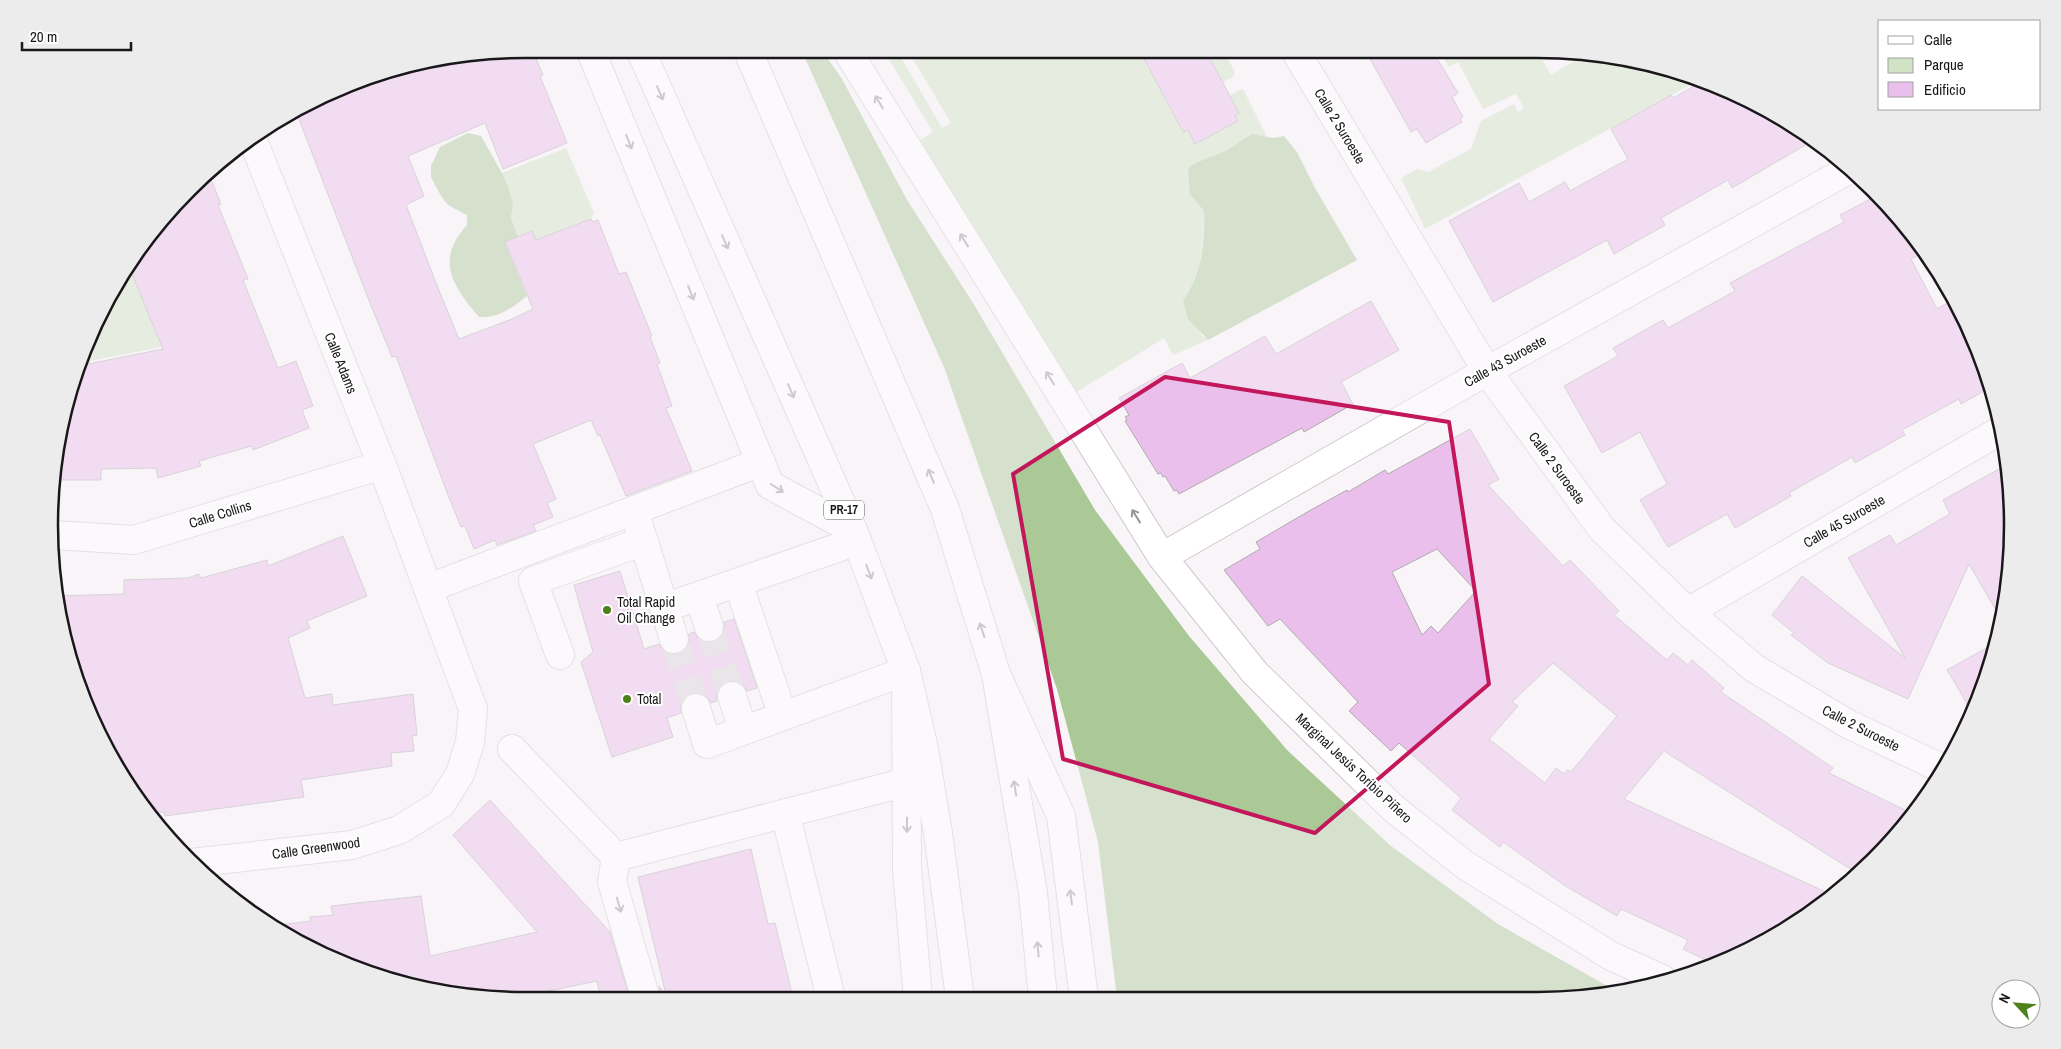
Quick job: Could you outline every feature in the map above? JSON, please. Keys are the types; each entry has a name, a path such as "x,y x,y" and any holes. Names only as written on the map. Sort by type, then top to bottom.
{"main road":[{"path":"594,58 770,485 855,536"},
{"name":"PR-17","path":"644,58 855,536 906,671 924,749 938,833 959,992"},
{"path":"752,58 946,509 996,674 1033,894 1042,992"},
{"name":"Marginal Jesús Toribio Piñero","path":"852,58 1162,557 1255,673 1393,808 1465,865 1611,956 1656,976"},
{"name":"Calle 2 Suroeste","path":"1299,58 1487,371 1602,529 1688,612 1754,668 1848,724 1936,766"},
{"name":"Calle Adams","path":"254,144 429,588"},
{"name":"Calle 43 Suroeste","path":"1162,557 1487,371 1844,173"},
{"name":"Calle 45 Suroeste","path":"1688,612 1995,433"},
{"path":"429,588 761,462"},
{"name":"Calle Collins","path":"58,535 134,540 382,465"},
{"path":"634,510 674,639"},
{"path":"664,608 738,583 855,536"},
{"path":"560,655 533,581 644,541"},
{"path":"738,583 783,716"},
{"name":"Calle Greenwood","path":"202,862 352,846 399,830 441,804 460,774 470,742 473,709 429,588"},
{"path":"699,596 709,628"},
{"path":"696,708 707,744 906,671 907,869 917,992"},
{"path":"996,674 1061,816 1083,992"},
{"path":"732,696 743,730"},
{"path":"512,749 616,857"},
{"path":"616,857 907,782"},
{"path":"785,813 830,992"},
{"path":"616,857 612,882 644,992"}],"highlighted area":[{"path":"1165,377 1449,422 1489,684 1315,833 1063,759 1013,474"}],"green space":[{"path":"805,58 827,58 842,79 907,200 973,303 1095,510 1189,636 1288,751 1391,846 1498,924 1608,986 1536,992 1116,992 1098,842 1057,689 944,367"},
{"path":"888,58 901,58 942,128 951,123 912,58 1143,58 1149,70 1154,68 1166,101 1183,132 1188,130 1193,140 1197,138 1199,142 1237,121 1235,115 1239,113 1230,95 1243,89 1272,147 1190,194 1204,211 1203,235 1198,269 1183,301 1202,336 1208,340 1173,355 1164,338 1075,393 920,140 933,132"},
{"path":"1207,58 1227,58 1235,72 1233,77 1223,82 1213,63 1208,66"},
{"path":"1444,58 1541,58 1551,75 1578,59 1628,66 1692,84 1425,229 1401,178 1417,169 1428,172 1471,149 1481,121 1514,104 1518,112 1524,108 1516,94 1483,109 1458,62 1449,67"},
{"path":"468,133 481,136 509,189 513,205 511,218 518,237 505,243 527,296 505,311 486,317 479,317 469,305 455,283 451,272 452,250 457,238 467,225 467,215 448,205 431,177 431,166 440,147"},
{"path":"1252,134 1274,138 1284,136 1297,152 1315,188 1357,260 1208,340 1188,319 1183,301 1198,269 1204,235 1204,211 1190,194 1188,168 1226,151"},
{"path":"566,148 594,213 591,219 536,240 533,233 518,237 511,218 513,205 502,173"},
{"path":"149,261 162,347 87,361 106,318 137,263"}],"building":[{"path":"494,58 536,58 543,75 540,76 567,143 503,169 485,123 408,156 424,196 406,205 459,339 533,309 505,242 532,231 536,240 591,219 593,222 598,220 619,274 626,272 652,336 650,337 660,363 657,364 672,406 666,408 692,471 626,496 600,435 598,436 591,420 533,444 556,499 547,503 553,517 533,525 536,531 497,545 495,540 474,549 465,526 461,527 396,356 392,357 298,116 346,93 404,73 464,61"},
{"path":"1144,58 1210,58 1239,113 1235,115 1238,121 1195,144 1188,130 1183,132"},
{"path":"1369,58 1437,58 1458,93 1452,97 1463,117 1460,119 1462,122 1426,143 1417,129 1411,132"},
{"path":"1695,85 1770,120 1807,144 1732,188 1728,180 1661,218 1665,225 1614,254 1607,240 1493,302 1449,221 1519,183 1529,202 1565,182 1570,191 1628,159 1611,129 1671,95 1673,98"},
{"path":"211,179 221,204 218,205 248,279 243,280 278,368 296,361 313,406 302,410 309,428 253,450 251,446 199,461 201,466 158,478 156,468 101,469 101,480 59,480 66,433 86,364 163,349 131,272 173,217"},
{"path":"1871,199 1907,240 1918,255 1911,259 1937,309 1947,303 1955,318 1968,346 1984,391 1961,404 1959,399 1902,430 1905,435 1855,463 1852,457 1789,493 1791,496 1735,528 1727,514 1668,547 1640,500 1667,484 1640,432 1602,453 1564,386 1618,356 1613,348 1663,320 1668,328 1735,291 1730,283 1844,222 1840,215"},
{"path":"1371,301 1399,350 1341,382 1353,404 1304,432 1302,428 1179,494 1177,490 1174,491 1165,476 1163,477 1161,473 1158,474 1125,421 1127,420 1125,417 1129,415 1119,398 1182,363 1190,378 1265,336 1276,354"},
{"path":"1470,429 1499,479 1488,485 1563,566 1570,560 1619,611 1614,615 1667,660 1673,653 1688,665 1692,660 1724,688 1721,692 1833,768 1829,773 1906,810 1867,855 1851,870 1664,751 1624,799 1825,892 1770,929 1705,960 1683,949 1688,940 1621,909 1617,916 1564,885 1503,842 1500,847 1452,810 1461,798 1399,743 1391,751 1349,711 1358,702 1280,619 1268,626 1224,570 1260,549 1256,542 1385,470 1388,474","holes":["1437,549 1476,591 1438,633 1431,626 1422,635 1392,572","1553,663 1617,716 1571,772 1567,770 1564,774 1556,768 1545,783 1489,739 1518,706 1512,702"]},
{"path":"2000,468 2003,494 2003,555 1996,610 1969,564 1908,699 1828,663 1791,635 1794,633 1772,615 1802,576 1905,658 1848,558 1890,535 1896,545 1950,514 1943,500"},
{"path":"343,536 367,596 307,621 310,628 288,638 305,698 332,694 333,705 413,694 417,735 412,736 414,751 391,753 392,766 301,780 304,797 165,816 164,812 157,813 120,758 93,703 73,645 63,596 124,594 124,580 188,578 199,574 201,578 267,560 268,566"},
{"path":"620,571 644,649 659,644 663,650 670,654 679,654 685,650 689,643 689,634 694,632 698,638 705,642 714,642 720,638 724,631 724,622 734,619 757,688 747,691 743,685 736,681 727,681 721,685 717,692 717,701 711,703 707,697 700,693 691,693 685,697 681,704 681,713 667,718 673,737 612,757 581,662 593,652 574,585"},
{"path":"1987,647 1967,704 1947,670"},
{"path":"490,800 610,932 628,992 599,992 597,981 544,992 494,991 433,983 374,967 318,943 283,924 311,921 310,917 333,915 331,906 421,896 430,956 537,932 453,835"},
{"path":"751,849 768,924 775,923 792,992 665,992 638,877"}],"tunnel":[{"path":"709,627 732,696"},
{"path":"674,639 696,708"}],"place":[{"name":"Total Rapid Oil Change","path":"607,610"},
{"name":"Total","path":"627,699"}]}
